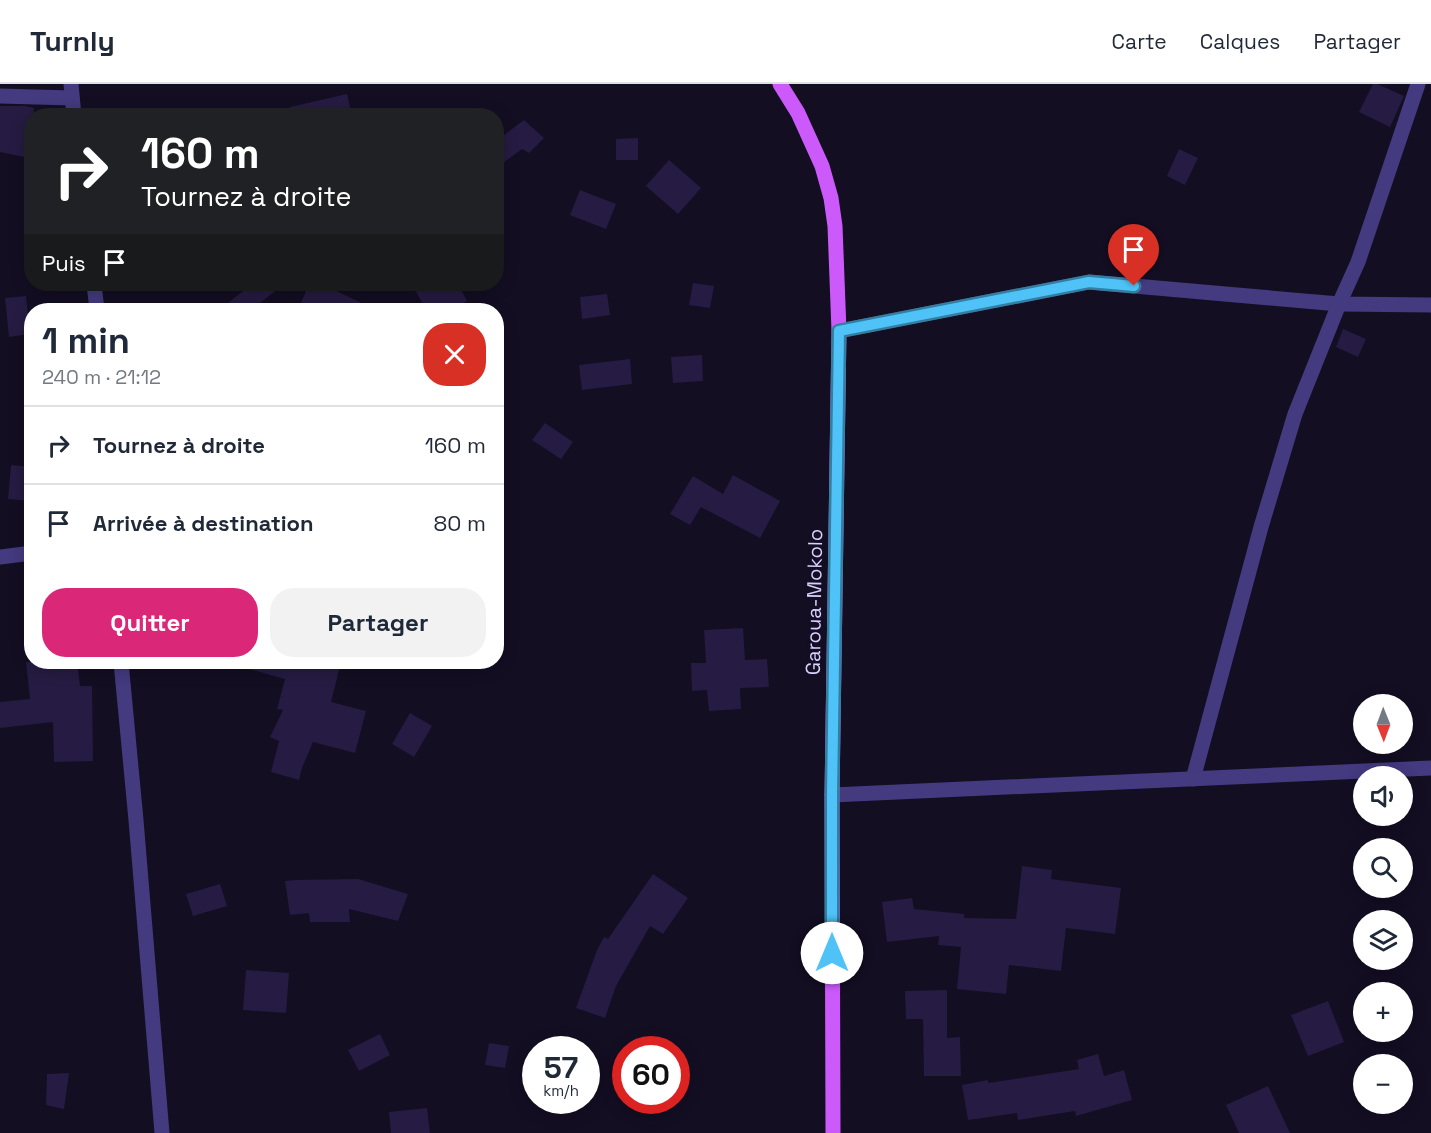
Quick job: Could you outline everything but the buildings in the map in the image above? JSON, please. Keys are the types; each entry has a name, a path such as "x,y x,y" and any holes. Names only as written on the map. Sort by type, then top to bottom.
{"main road":[{"name":"Garoua-Mokolo","path":"780,84 798,114 822,166 831,198 835,226 839,331 832,795 832,1133"}],"street":[{"path":"1193,779 1261,528 1295,414 1358,262 1418,84"},
{"path":"0,96 72,91 73,108"},
{"path":"839,331 1089,282 1339,304 1431,305"},
{"path":"0,557 24,554"},
{"path":"122,669 162,1133"},
{"path":"832,795 1431,768"}],"route":[{"path":"832,953 839,331 1089,282 1134,286"}]}
